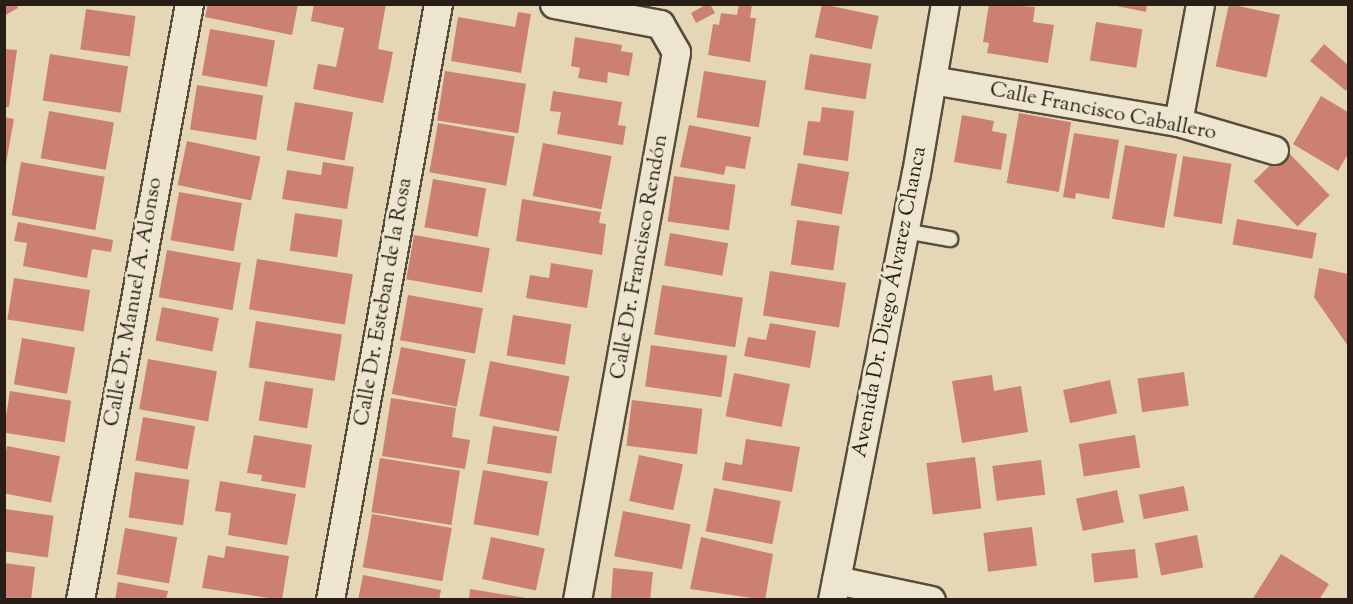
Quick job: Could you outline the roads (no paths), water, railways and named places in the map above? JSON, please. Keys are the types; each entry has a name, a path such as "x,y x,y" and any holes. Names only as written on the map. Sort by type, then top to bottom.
{"street":[{"name":"Calle Dr. Manuel A. Alonso","path":"80,600 189,4"},
{"name":"Calle Dr. Esteban de la Rosa","path":"330,600 438,4"},
{"name":"Calle Dr. Francisco Rendón","path":"554,4 660,24 676,52 577,600"},
{"name":"Avenida Dr. Diego Álvarez Chanca","path":"834,590 905,231 945,4"},
{"path":"1178,122 1200,4"},
{"name":"Calle Francisco Caballero","path":"932,80 1178,122 1274,150"},
{"path":"834,590 931,600"}],"lane":[{"path":"905,231 950,239"}]}
